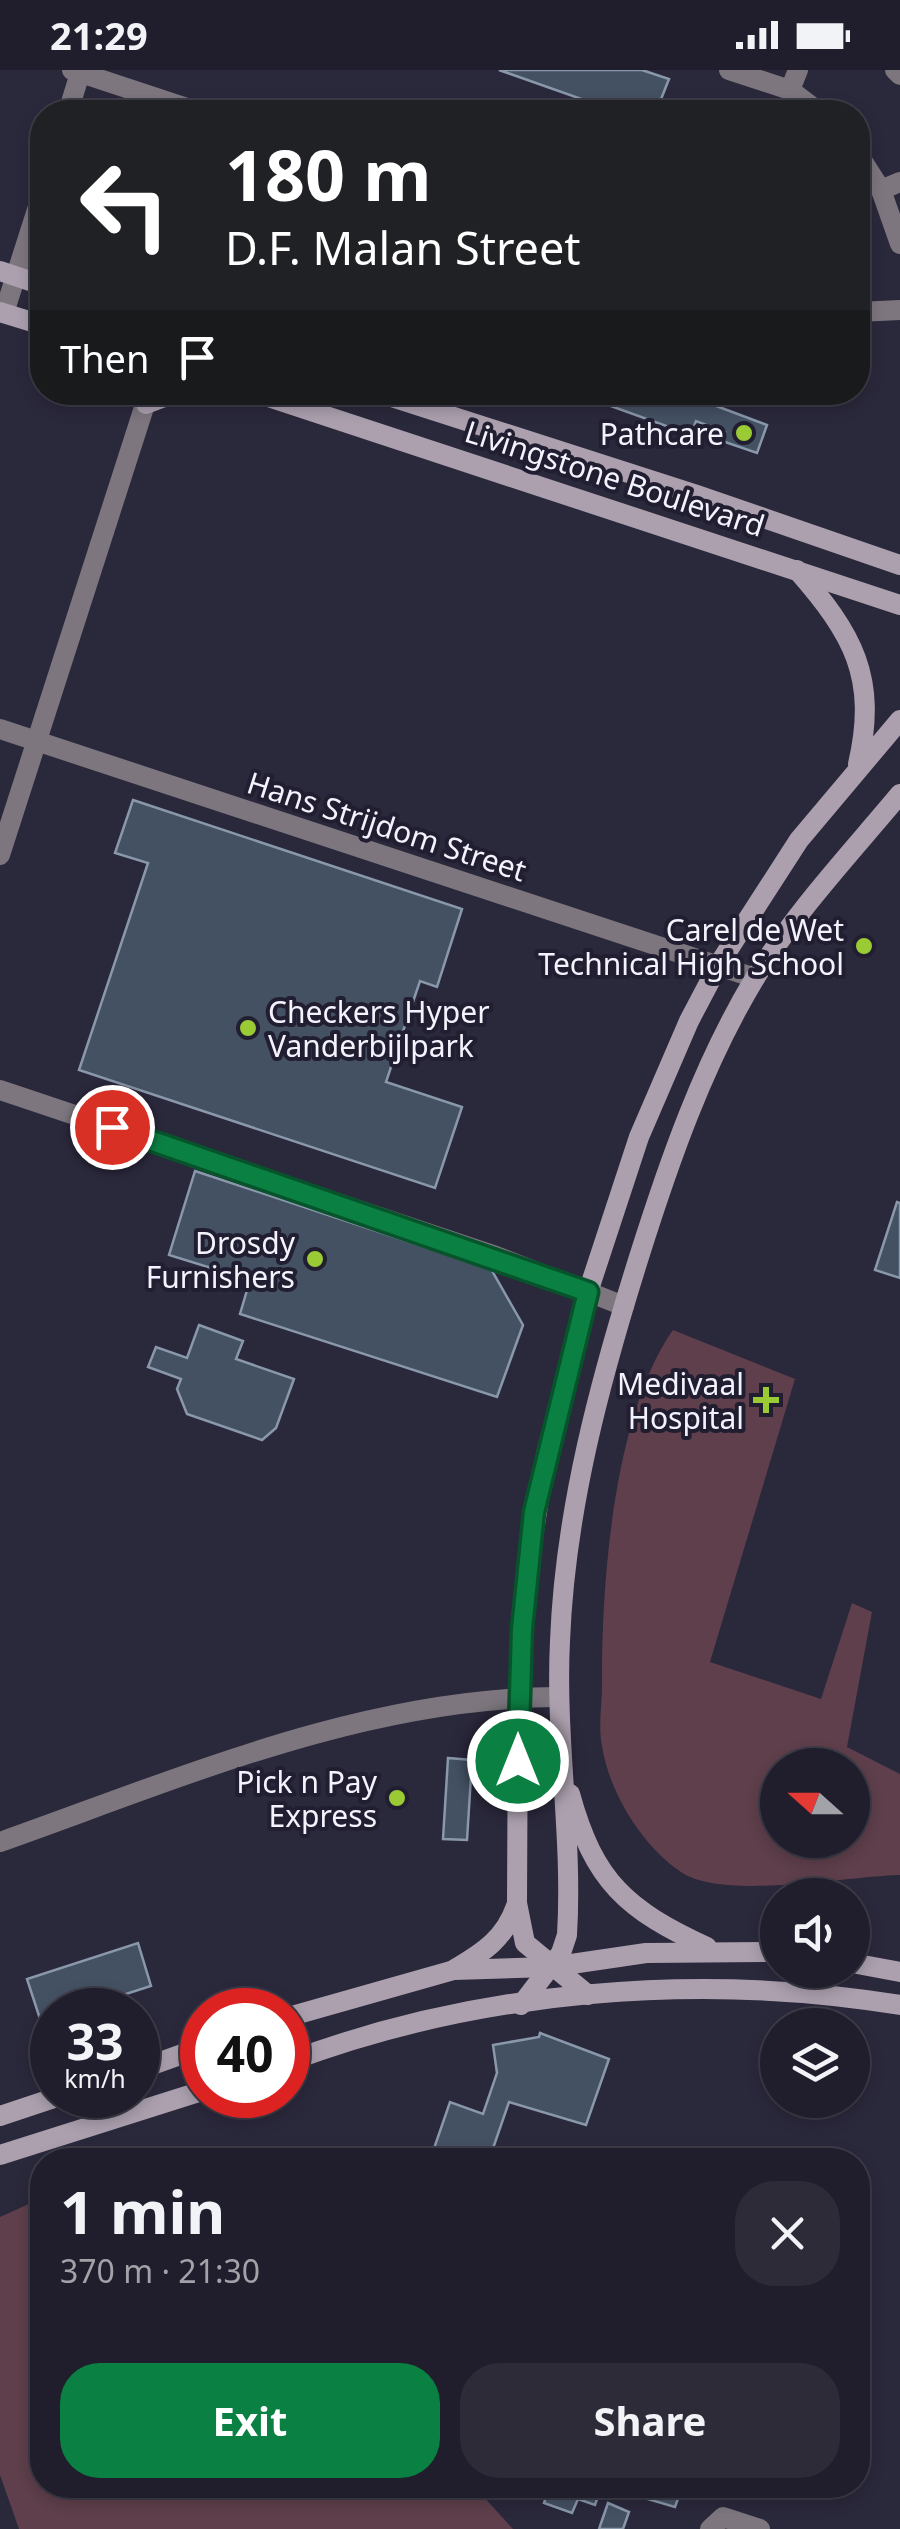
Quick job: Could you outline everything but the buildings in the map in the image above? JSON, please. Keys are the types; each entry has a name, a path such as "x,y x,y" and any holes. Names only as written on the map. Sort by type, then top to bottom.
{"street":[{"path":"728,70 790,90 804,100"},
{"path":"790,90 798,70"},
{"path":"71,100 78,71 164,100"},
{"path":"870,166 890,186 900,244"},
{"path":"30,222 8,274 2,312 30,322"},
{"path":"870,311 900,310"},
{"path":"0,854 146,405"},
{"name":"Livingstone Boulevard","path":"293,405 900,605"},
{"name":"Livingstone Boulevard","path":"417,405 697,494 900,565"},
{"path":"796,568 839,619 855,648 866,710 856,771"},
{"path":"588,1996 525,1943 517,1903 518,1697 534,1512 588,1292 640,1137 718,964 799,840 900,720"},
{"name":"Hans Strijdom Street","path":"0,729 755,978"},
{"path":"521,2005 565,1944 568,1922 558,1696 560,1638 576,1500 624,1306 680,1137 755,978 816,892 900,794"},
{"path":"0,1090 496,1256 624,1306"},
{"path":"0,1842 200,1769 346,1724 518,1697 558,1696"},
{"path":"560,1759 586,1842 612,1888 649,1918 714,1950"},
{"path":"454,1970 505,1932 517,1903"},
{"path":"310,2010 454,1970 550,1966 608,1956 760,1951"},
{"path":"870,1966 900,1972"},
{"path":"310,2055 388,2029 588,1996 772,1990 899,2005"},
{"path":"0,2155 180,2098"},
{"path":"3,2114 30,2105"},
{"path":"31,2148 39,2142"},
{"path":"0,2172 30,2149"},
{"path":"717,2523 760,2529"}],"shaded area":[{"path":"673,1330 795,1379 710,1662 821,1699 852,1603 872,1612 849,1748 760,1748 760,1858 870,1858 870,1759 900,1774 900,1875 760,1878 760,1886 755,1886 701,1880 681,1872 653,1848 620,1799 601,1739 604,1599 615,1501 637,1406 653,1365"},
{"path":"30,2203 30,2498 485,2498 513,2529 19,2529 0,2475 0,2217"}],"place":[{"name":"Pathcare","path":"744,433"},
{"name":"Carel de Wet Technical High School","path":"864,946"},
{"name":"Checkers Hyper Vanderbijlpark","path":"248,1028"},
{"name":"Drosdy Furnishers","path":"315,1259"},
{"name":"Medivaal Hospital","path":"766,1400"},
{"name":"Pick n Pay Express","path":"397,1798"}],"route":[{"path":"112,1127 496,1256 588,1292 534,1512 524,1595 518,1761"}]}
